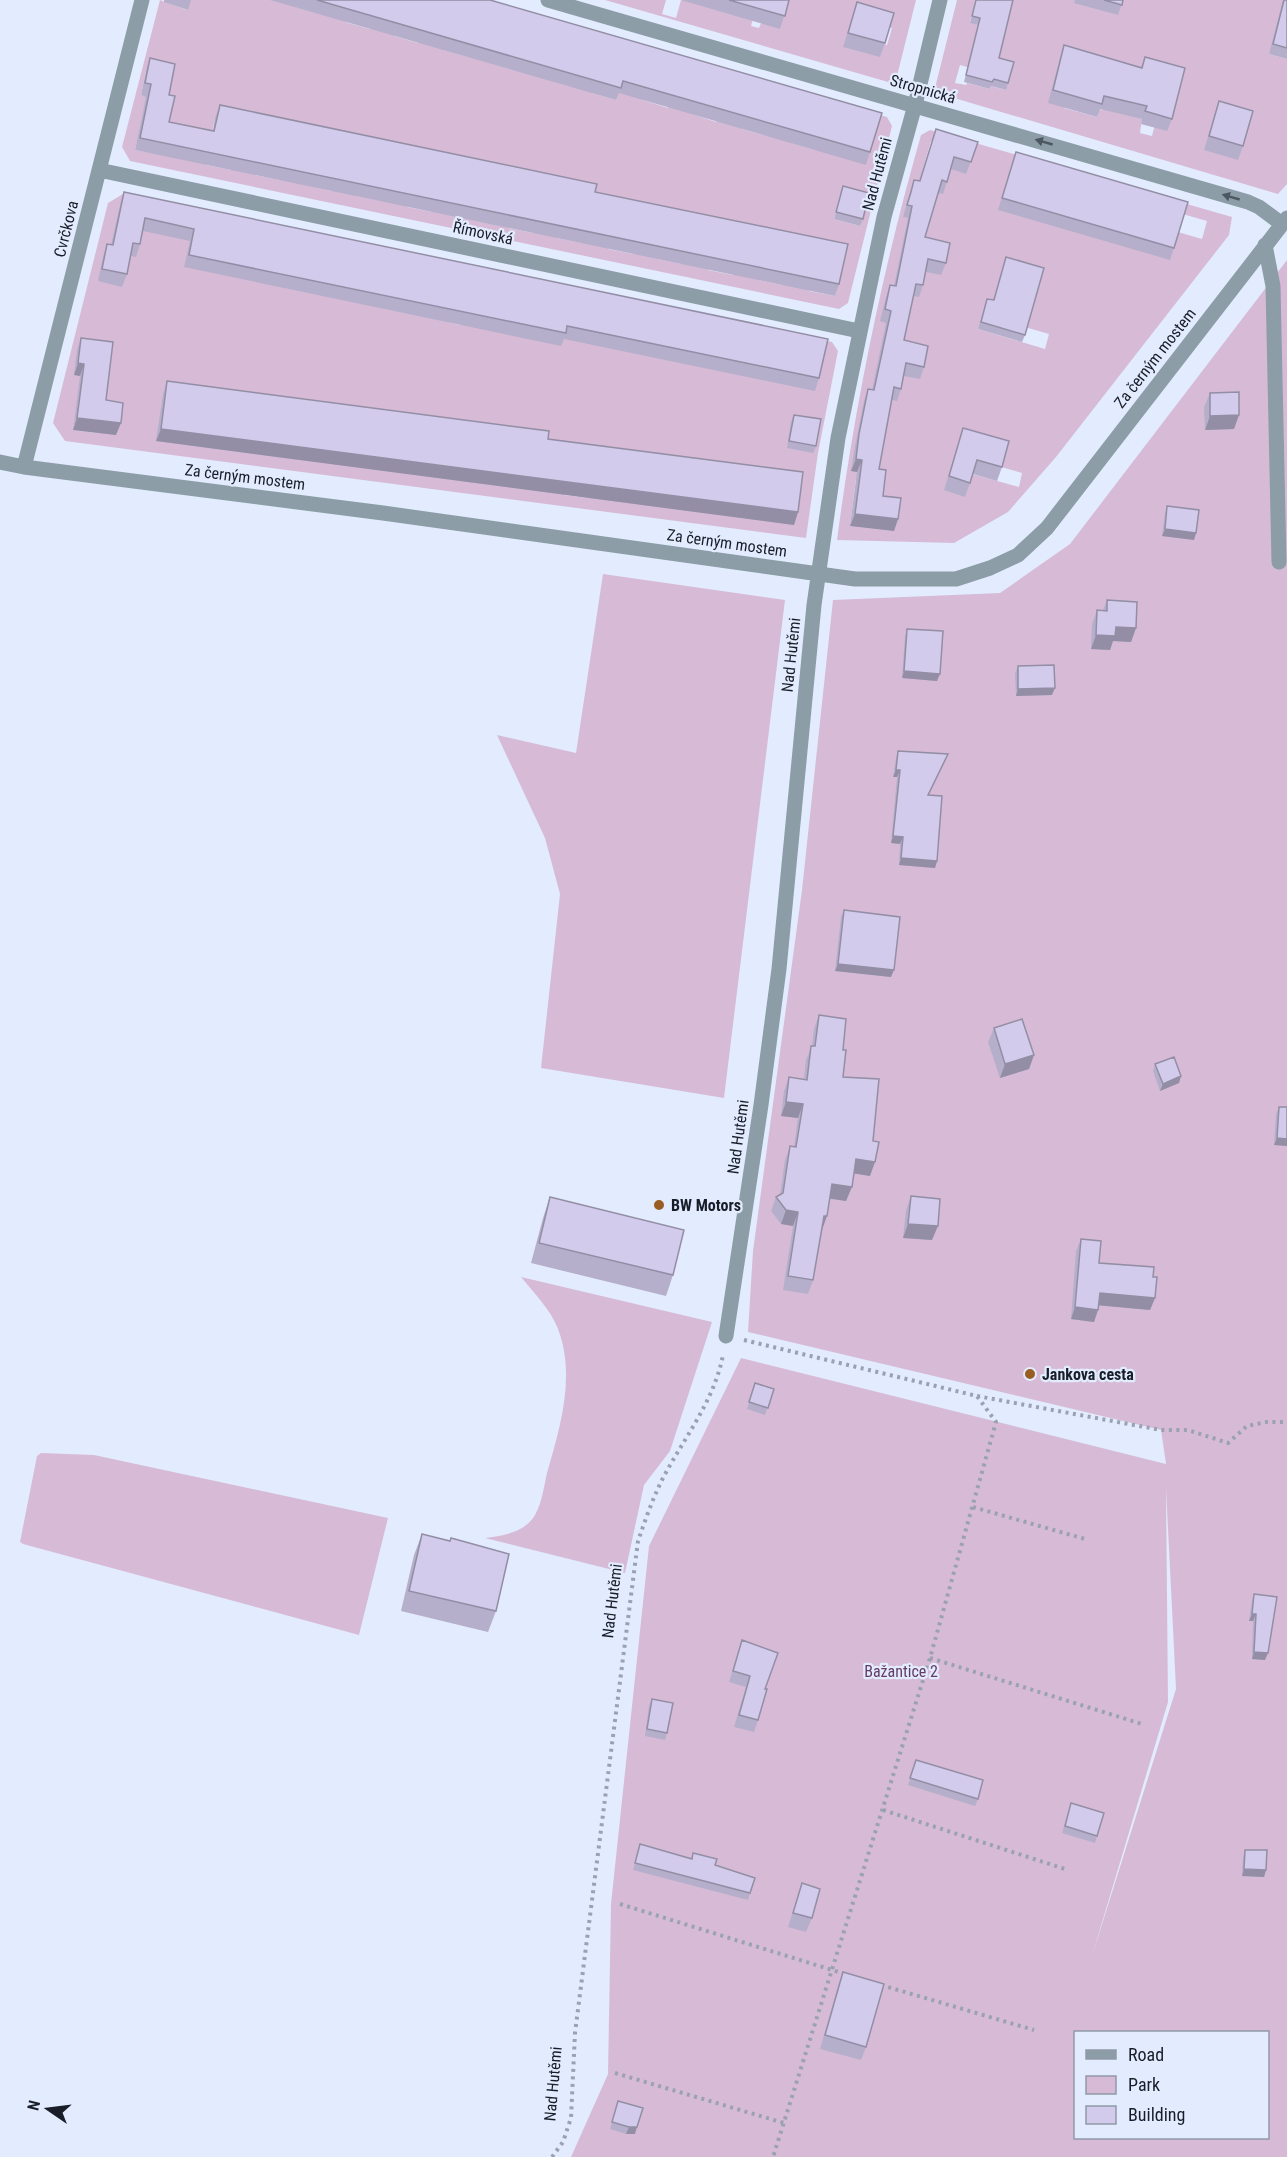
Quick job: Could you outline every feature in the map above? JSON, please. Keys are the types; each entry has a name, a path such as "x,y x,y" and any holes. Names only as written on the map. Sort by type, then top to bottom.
{"street":[{"name":"Cvrčkova","path":"24,467 142,0"},
{"name":"Stropnická","path":"548,0 1248,202 1285,221"},
{"name":"Nad Hutěmi","path":"726,1336 779,969 818,574 838,438 884,217 915,105 940,0"},
{"name":"Římovská","path":"99,170 859,331"},
{"name":"Za černým mostem","path":"0,462 855,579 956,579 990,568 1018,555 1047,528 1285,221"},
{"path":"1265,244 1273,286 1279,562"}],"path":[{"path":"726,1336 977,1396 1161,1430 1188,1430 1228,1443 1247,1426 1267,1422 1287,1422"},
{"name":"Nad Hutěmi","path":"552,2157 563,2142 571,2118 575,2033 638,1541 661,1482 703,1410 720,1371 726,1336"},
{"path":"773,2157 834,1970 930,1658 996,1422 977,1396"},
{"path":"973,1507 1085,1539"},
{"path":"930,1658 1142,1724"},
{"path":"883,1810 1068,1870"},
{"path":"620,1904 856,1977"},
{"path":"878,1984 1034,2030"},
{"path":"615,2073 783,2123"}],"green space":[{"path":"160,0 187,10 190,0 297,0 295,7 320,14 324,0 351,0 345,22 370,29 374,16 397,22 394,36 418,43 431,0 482,0 887,117 892,126 848,303 839,309 130,161 122,147","holes":["457,4 482,11 480,18 504,25 506,18 530,26 517,71 493,64 496,51 473,44 469,57 444,50","556,33 581,40 579,47 602,53 605,47 629,54 616,100 592,93 595,79 572,72 568,86 543,78","655,62 679,69 678,75 701,82 703,76 728,83 716,122 692,114 694,104 671,97 668,108 643,100","146,71 170,76 166,100 163,100 161,106 171,109 165,134 183,138 178,158 135,150 148,97 141,95","753,90 778,97 777,104 800,110 802,104 826,112 815,150 791,143 794,133 770,126 767,136 742,129","215,118 241,123 238,137 262,142 265,128 290,134 280,180 255,175 256,168 233,163 231,170 206,165","852,118 877,126 865,164 841,157","316,139 341,144 339,158 363,163 366,149 391,155 381,201 356,196 357,189 333,184 331,191 306,185","417,160 442,165 439,179 463,184 466,171 491,176 482,222 457,217 457,210 434,205 432,212 407,207","517,181 543,186 540,200 564,205 567,191 592,197 582,243 557,238 558,231 534,226 533,233 508,228","840,194 866,200 860,226 834,219","616,210 641,215 640,225 663,230 666,220 691,225 682,264 658,259 659,252 635,247 633,254 608,249","717,231 742,236 740,246 764,251 766,241 792,246 783,285 758,280 759,273 735,268 733,275 708,270","818,252 843,257 835,296 809,291"]},
{"path":"605,0 666,0 662,14 676,18 681,0 696,0 754,15 751,26 759,28 761,23 787,0 916,0 895,84","holes":["852,16 892,28 887,45"]},
{"path":"957,0 976,0 970,22 978,25 976,30 992,0 1287,0 1269,54 1287,59 1287,184 1278,194 934,92","holes":["1143,61 1153,65 1154,128 1152,136 1140,133 1142,119 1129,115","960,65 970,68 1005,90 991,86 990,89 967,83 966,85 955,83","1111,82 1103,110 1099,109 1097,117 1064,108"]},
{"path":"930,130 1232,217 1229,235 1056,457 1008,512 954,543 837,540 861,387 882,285 921,135","holes":["931,141 955,148 935,199 918,186","1158,207 1207,221 1202,239 1178,232","991,307 1007,322 1049,334 1045,349 978,329","1001,467 1022,473 1019,487 972,474","859,472 894,531 850,526 856,479"]},
{"path":"123,194 832,342 838,351 818,453 806,538 65,441 53,423 108,203","holes":["295,241 310,293 285,288","470,278 460,325 435,319 414,301 411,314 386,309","81,376 98,433 73,430","569,455 589,498 564,495"]},
{"name":"Bažantice 2","path":"1287,260 1287,2157 571,2157 608,2074 611,1904 649,1546 741,1358 1166,1464 1161,1430 748,1332 753,1251 802,890 833,600 1000,593 1070,544","holes":["1166,1488 1176,1689 1092,1956 1168,1702"]},
{"path":"603,574 785,600 724,1098 541,1068 560,894 545,838 497,735 576,753"},
{"path":"521,1277 712,1322 670,1451 644,1485 625,1573 485,1538 521,1529 536,1513 557,1438 564,1402 566,1365 558,1329 547,1308"},
{"path":"41,1453 94,1455 388,1518 359,1635 23,1544 20,1542 37,1456"}],"building":[{"path":"317,0 490,0 882,113 870,152 623,81 621,88"},
{"path":"729,0 789,0 785,16"},
{"path":"976,0 1013,0 999,58 1014,62 1008,83 994,79 992,82 966,75 980,18 972,16"},
{"path":"1104,0 1123,0 1122,5"},
{"path":"1284,0 1287,0 1287,48 1273,44"},
{"path":"857,2 894,13 885,43 848,33"},
{"path":"1064,45 1142,68 1145,57 1185,68 1172,119 1145,111 1147,106 1104,96 1102,104 1053,90"},
{"path":"150,58 175,64 169,95 175,96 169,122 214,131 220,105 597,184 595,192 848,244 839,284 140,138 151,84 145,83"},
{"path":"1219,101 1253,111 1243,146 1209,136"},
{"path":"936,129 978,142 971,162 954,157 947,182 942,180 925,237 950,243 946,263 928,259 923,285 916,284 904,340 928,346 924,367 906,363 901,389 894,387 879,469 886,470 883,496 901,498 898,519 855,514 862,460 856,459 868,389 874,390 891,311 885,309 890,285 896,286 912,206 907,205 914,180 920,181"},
{"path":"1016,152 1188,202 1174,248 1002,198"},
{"path":"843,186 869,193 863,219 836,212"},
{"path":"124,192 828,339 819,378 567,326 566,333 189,255 194,229 145,218 140,244 133,243 127,274 102,269 107,244 113,245"},
{"path":"1006,257 1044,268 1025,335 981,322 987,299 994,300"},
{"path":"81,338 113,342 106,400 123,403 121,423 77,418 84,364 78,363"},
{"path":"167,381 549,431 548,439 803,472 798,512 161,429"},
{"path":"1239,392 1239,415 1210,416 1210,393"},
{"path":"794,415 821,419 816,446 789,441"},
{"path":"963,428 1009,441 1002,467 977,460 970,483 949,476"},
{"path":"1167,506 1199,510 1196,533 1165,529"},
{"path":"1107,600 1137,602 1136,628 1116,627 1115,636 1096,635 1097,610 1107,611"},
{"path":"907,629 943,631 940,674 904,671"},
{"path":"1054,665 1055,688 1018,689 1018,666"},
{"path":"898,751 948,754 928,795 942,796 937,861 901,858 903,837 893,836 900,770 896,770"},
{"path":"844,910 900,917 894,970 838,964"},
{"path":"819,1015 846,1019 843,1077 879,1079 873,1141 879,1142 875,1162 856,1159 852,1187 832,1184 813,1280 788,1276 798,1212 786,1210 776,1197 783,1193 790,1146 796,1147 803,1104 786,1102 789,1077 807,1080 811,1046 815,1046"},
{"path":"1022,1019 1034,1055 1005,1064 994,1028"},
{"path":"1174,1057 1181,1076 1163,1084 1155,1064"},
{"path":"1279,1107 1287,1107 1287,1139 1277,1138"},
{"path":"911,1196 940,1199 938,1226 908,1224"},
{"path":"550,1197 684,1230 673,1275 539,1243"},
{"path":"1081,1239 1101,1241 1099,1263 1154,1267 1153,1277 1157,1277 1155,1298 1100,1293 1098,1310 1075,1307"},
{"path":"755,1383 774,1389 768,1408 749,1402"},
{"path":"422,1534 450,1541 451,1538 509,1554 496,1611 409,1591"},
{"path":"1254,1594 1277,1597 1268,1653 1254,1652 1256,1614 1252,1614"},
{"path":"742,1640 778,1653 765,1689 767,1689 758,1720 739,1715 750,1676 733,1671"},
{"path":"652,1699 673,1703 667,1733 647,1729"},
{"path":"916,1760 983,1780 978,1799 910,1778"},
{"path":"1071,1803 1104,1813 1097,1836 1065,1826"},
{"path":"640,1844 692,1859 693,1853 717,1859 715,1865 755,1878 750,1893 635,1863"},
{"path":"1245,1850 1267,1850 1266,1870 1244,1869"},
{"path":"802,1883 820,1889 812,1918 793,1913"},
{"path":"843,1972 884,1984 866,2047 825,2035"},
{"path":"618,2101 643,2108 637,2127 612,2122"}],"place":[{"name":"BW Motors","path":"659,1205"},
{"name":"Jankova cesta","path":"1030,1374"}]}
